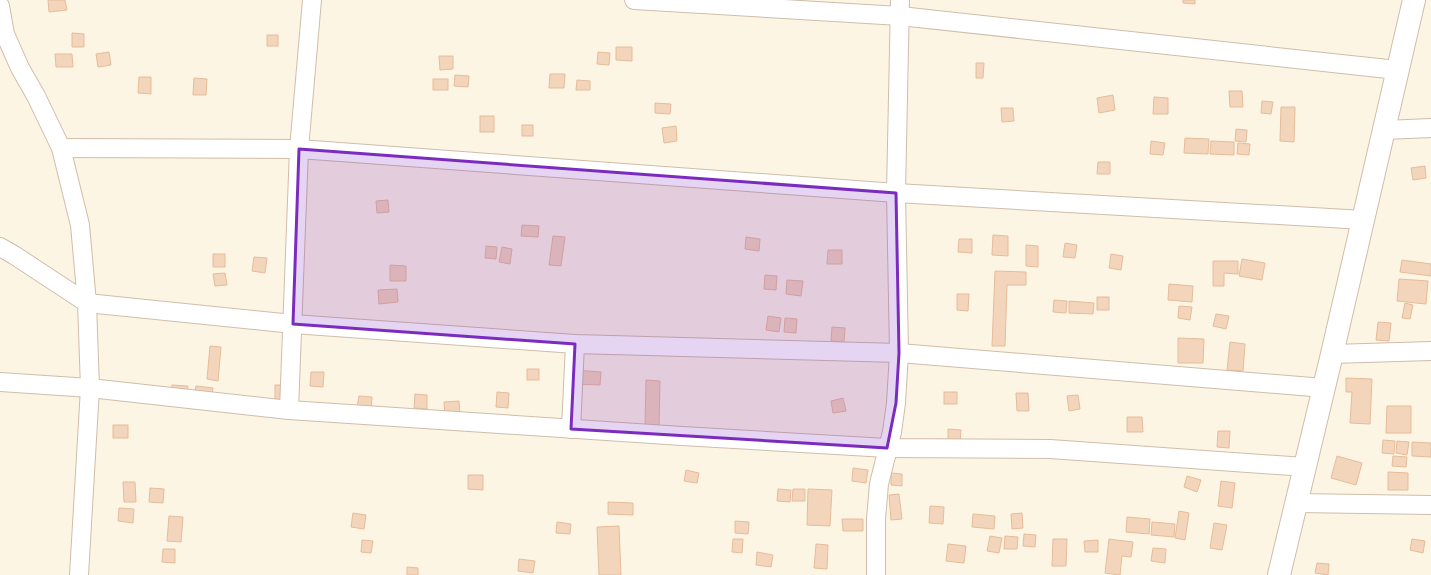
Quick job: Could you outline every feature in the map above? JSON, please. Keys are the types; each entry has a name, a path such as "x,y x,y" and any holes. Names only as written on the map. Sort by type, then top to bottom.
{"street":[{"path":"289,410 299,149 312,0"},
{"path":"634,0 900,8 1397,70"},
{"path":"1279,575 1364,220 1414,0"},
{"path":"0,6 5,34 20,68 36,96 61,148 80,226 87,303 90,388 79,575"},
{"path":"876,575 876,519 879,484 892,432 896,402 898,353 896,193 900,8"},
{"path":"1384,130 1431,128"},
{"path":"61,148 299,149 896,193 1364,220"},
{"path":"0,247 87,303 293,324 575,344 898,353 1324,388"},
{"path":"571,429 575,344"},
{"path":"1332,354 1431,351"},
{"path":"0,382 90,388 289,410 571,429 887,448 1050,449 1305,467"},
{"path":"1296,503 1431,505"}],"highlighted area":[{"path":"299,149 896,193 899,353 896,403 887,448 571,429 575,344 293,324"}],"building":[{"path":"48,0 65,0 67,10 49,12"},
{"path":"1183,0 1195,0 1195,4 1183,3"},
{"path":"72,33 84,34 84,47 72,47"},
{"path":"267,35 278,35 278,46 267,46"},
{"path":"616,47 632,47 632,61 616,60"},
{"path":"109,52 111,65 98,67 96,54"},
{"path":"598,52 610,53 609,65 597,64"},
{"path":"55,54 72,54 73,67 56,67"},
{"path":"439,56 453,56 453,69 440,70"},
{"path":"976,63 984,63 983,78 976,78"},
{"path":"550,74 565,74 564,88 549,88"},
{"path":"455,75 469,76 468,87 454,86"},
{"path":"139,77 151,77 151,94 138,93"},
{"path":"194,78 207,79 206,95 193,95"},
{"path":"433,79 448,79 448,90 433,90"},
{"path":"577,80 590,81 590,90 576,90"},
{"path":"1229,91 1242,91 1243,107 1230,107"},
{"path":"1113,95 1115,110 1099,113 1097,98"},
{"path":"1154,97 1168,98 1168,114 1153,114"},
{"path":"1262,101 1273,102 1271,114 1261,113"},
{"path":"655,103 671,104 670,114 655,113"},
{"path":"1281,107 1295,107 1294,142 1280,141"},
{"path":"1001,108 1013,108 1014,121 1002,122"},
{"path":"480,116 494,116 494,132 480,132"},
{"path":"522,125 533,125 533,136 522,136"},
{"path":"676,126 677,141 664,143 662,128"},
{"path":"1236,129 1247,130 1246,142 1235,141"},
{"path":"1185,138 1209,139 1208,154 1184,153"},
{"path":"1151,141 1165,143 1163,155 1150,154"},
{"path":"1211,141 1234,142 1234,155 1210,154"},
{"path":"1238,143 1250,144 1249,155 1237,154"},
{"path":"1098,162 1110,162 1110,174 1097,174"},
{"path":"1425,166 1426,178 1413,180 1411,168"},
{"path":"388,200 389,212 377,213 376,201"},
{"path":"522,225 539,226 538,237 521,236"},
{"path":"993,235 1008,236 1008,256 992,255"},
{"path":"553,236 565,237 561,266 549,265"},
{"path":"746,237 760,239 759,251 745,249"},
{"path":"959,239 972,239 972,253 958,252"},
{"path":"1065,243 1077,245 1075,258 1063,257"},
{"path":"1026,245 1038,246 1038,267 1026,266"},
{"path":"486,246 497,247 496,259 485,258"},
{"path":"502,247 512,249 510,264 499,262"},
{"path":"828,250 842,250 842,264 827,264"},
{"path":"213,254 225,254 225,267 213,267"},
{"path":"1111,254 1123,256 1121,270 1109,268"},
{"path":"254,257 267,258 265,273 252,271"},
{"path":"1242,259 1265,263 1262,280 1239,276"},
{"path":"1402,260 1431,264 1431,276 1400,272"},
{"path":"1213,261 1238,261 1238,274 1224,273 1224,286 1213,286"},
{"path":"390,265 406,266 406,281 390,281"},
{"path":"995,271 1026,272 1026,285 1007,285 1005,346 992,346"},
{"path":"225,273 227,285 215,286 213,274"},
{"path":"765,275 777,276 776,290 764,289"},
{"path":"1399,279 1428,281 1426,304 1397,301"},
{"path":"787,280 803,281 801,296 786,294"},
{"path":"1169,284 1193,286 1192,302 1168,300"},
{"path":"397,289 398,302 379,304 378,290"},
{"path":"957,294 969,294 968,311 957,310"},
{"path":"1097,297 1109,297 1109,310 1097,310"},
{"path":"1054,300 1067,301 1066,313 1053,312"},
{"path":"1069,301 1094,303 1093,314 1069,313"},
{"path":"1405,303 1413,305 1410,319 1402,318"},
{"path":"1179,306 1192,307 1190,320 1178,318"},
{"path":"1216,314 1229,316 1226,329 1213,326"},
{"path":"768,316 781,318 779,332 766,330"},
{"path":"785,318 797,319 796,333 784,332"},
{"path":"1378,322 1391,323 1389,341 1376,340"},
{"path":"832,327 845,328 844,342 831,341"},
{"path":"1178,338 1204,339 1203,363 1178,363"},
{"path":"1230,342 1245,344 1243,371 1227,370"},
{"path":"210,346 221,347 218,381 207,379"},
{"path":"527,369 539,369 539,380 527,380"},
{"path":"575,370 601,372 600,385 574,384"},
{"path":"311,372 324,372 323,387 310,386"},
{"path":"1346,378 1372,379 1370,424 1350,423 1352,392 1346,392"},
{"path":"646,380 660,381 659,426 645,426"},
{"path":"172,385 188,386 186,400 171,399"},
{"path":"275,385 288,385 288,400 275,400"},
{"path":"196,386 213,388 211,403 193,400"},
{"path":"497,392 509,393 508,408 496,407"},
{"path":"944,392 957,392 957,404 944,404"},
{"path":"1016,393 1028,393 1029,411 1017,411"},
{"path":"415,394 427,395 427,409 414,408"},
{"path":"1078,395 1080,409 1069,411 1067,396"},
{"path":"359,396 372,397 371,409 357,407"},
{"path":"843,398 846,411 833,413 831,401"},
{"path":"459,401 460,416 445,416 444,402"},
{"path":"1387,406 1411,406 1411,433 1386,433"},
{"path":"1127,417 1142,417 1143,432 1127,432"},
{"path":"113,425 128,425 128,438 113,438"},
{"path":"948,429 961,430 960,442 948,442"},
{"path":"1218,431 1230,431 1229,448 1217,447"},
{"path":"1383,440 1395,441 1394,454 1382,453"},
{"path":"1397,441 1409,442 1407,455 1396,453"},
{"path":"1412,442 1431,443 1431,457 1412,456"},
{"path":"1337,456 1362,463 1356,485 1331,478"},
{"path":"1393,456 1407,457 1406,467 1392,466"},
{"path":"853,468 868,470 866,483 852,481"},
{"path":"686,470 699,473 697,483 684,481"},
{"path":"1388,472 1408,473 1408,490 1388,490"},
{"path":"891,473 902,474 902,486 891,485"},
{"path":"468,475 483,475 483,490 468,489"},
{"path":"1187,476 1201,480 1197,492 1184,487"},
{"path":"1221,481 1235,483 1232,508 1218,506"},
{"path":"123,482 135,482 136,502 124,502"},
{"path":"150,488 164,489 163,503 149,502"},
{"path":"778,489 791,490 790,502 777,501"},
{"path":"793,489 805,489 805,501 792,501"},
{"path":"808,489 832,490 830,526 807,525"},
{"path":"899,494 902,519 891,520 889,495"},
{"path":"608,502 633,503 633,515 608,514"},
{"path":"930,506 944,507 943,524 929,523"},
{"path":"119,508 134,509 133,523 118,521"},
{"path":"1179,511 1189,513 1185,540 1175,538"},
{"path":"353,513 366,515 364,529 351,527"},
{"path":"1022,513 1023,528 1012,529 1011,514"},
{"path":"973,514 995,516 994,529 972,527"},
{"path":"169,516 183,517 181,542 167,541"},
{"path":"1127,517 1150,519 1149,534 1126,532"},
{"path":"842,519 863,519 863,531 843,531"},
{"path":"735,521 749,522 748,534 735,533"},
{"path":"557,522 571,524 570,534 556,533"},
{"path":"1152,522 1175,524 1174,537 1151,535"},
{"path":"1214,523 1227,525 1222,550 1210,548"},
{"path":"619,526 621,575 599,575 597,527"},
{"path":"1024,534 1036,535 1035,547 1023,546"},
{"path":"990,536 1002,538 999,553 987,551"},
{"path":"1005,536 1018,537 1017,549 1004,549"},
{"path":"733,539 743,539 742,553 732,552"},
{"path":"1053,539 1067,539 1066,566 1052,566"},
{"path":"1109,539 1133,542 1131,557 1122,556 1120,575 1105,573"},
{"path":"1412,539 1425,541 1423,553 1410,550"},
{"path":"362,540 373,541 371,553 361,552"},
{"path":"1098,540 1098,552 1085,552 1084,541"},
{"path":"816,544 828,545 827,569 814,568"},
{"path":"948,544 966,546 964,563 946,561"},
{"path":"1153,548 1166,549 1165,563 1151,561"},
{"path":"163,549 175,549 175,563 162,562"},
{"path":"757,552 773,555 771,567 756,565"},
{"path":"519,559 535,561 533,573 518,571"},
{"path":"1317,563 1329,564 1328,575 1315,573"},
{"path":"407,567 418,568 418,575 407,575"}]}
